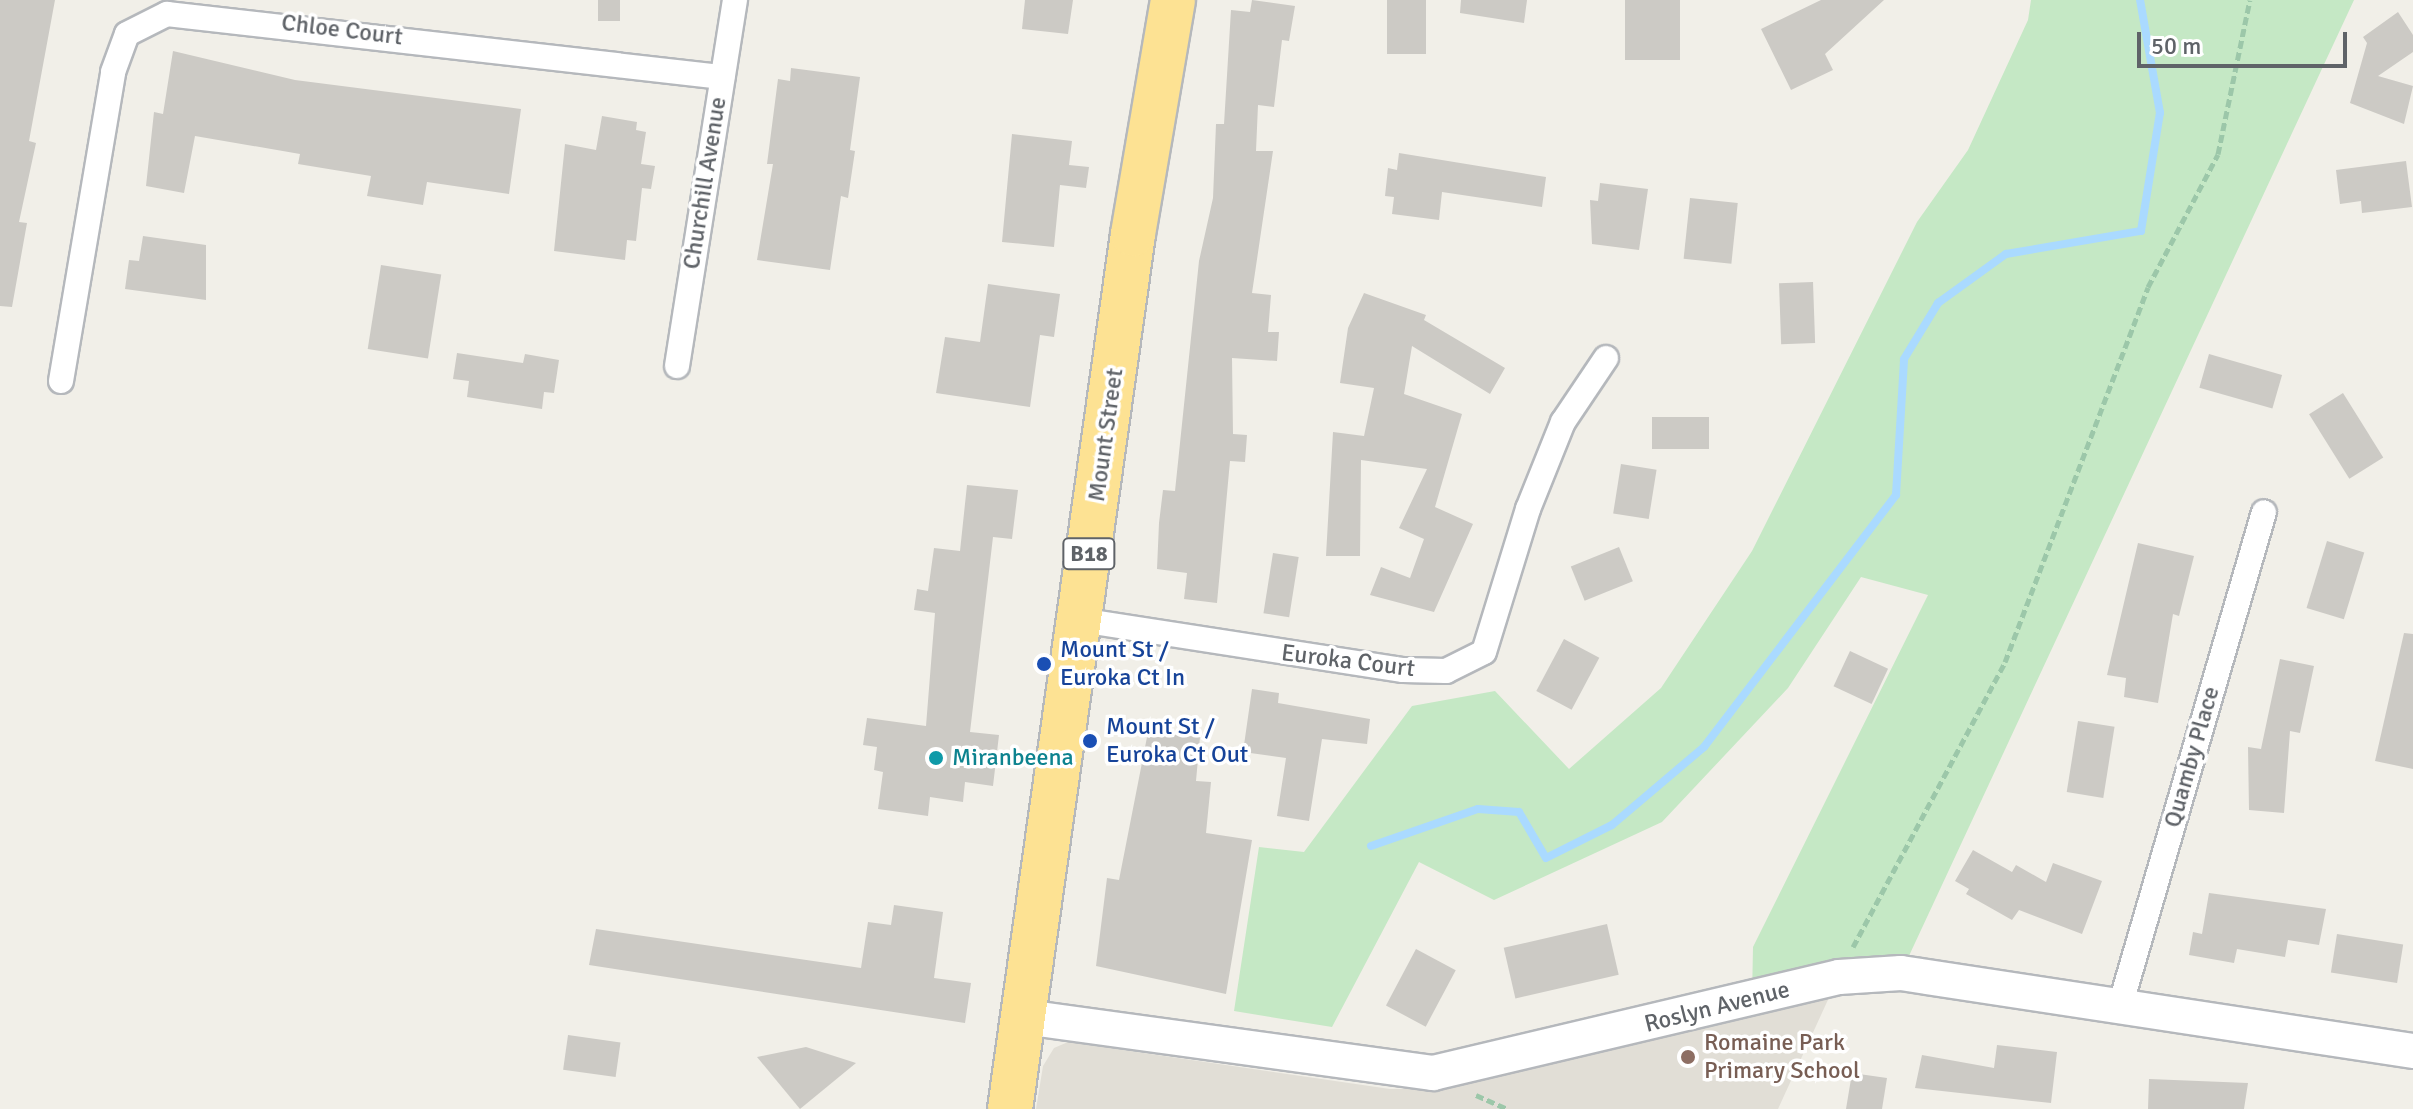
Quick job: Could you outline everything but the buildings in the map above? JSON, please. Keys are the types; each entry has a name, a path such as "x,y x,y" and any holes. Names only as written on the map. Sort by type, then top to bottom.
{"highway":[{"name":"Mount Street","path":"1010,1109 1173,0"}],"street":[{"name":"Churchill Avenue","path":"677,366 735,0"},
{"name":"Chloe Court","path":"61,381 113,72 127,34 167,14 722,77"},
{"name":"Euroka Court","path":"1080,620 1403,670 1446,671 1484,652 1528,509 1563,422 1606,358"},
{"name":"Quamby Place","path":"2121,1003 2264,512"},
{"name":"Roslyn Avenue","path":"1024,1017 1433,1073 1839,977 1901,973 2121,1003 2413,1051"}],"path":[{"path":"1839,977 1944,766 2005,662 2148,287 2218,154 2250,0"}],"shaded area":[{"name":"Romaine Park Primary School","path":"1832,991 1778,1109 1036,1109 1043,1066 1054,1048 1068,1042 1390,1089 1430,1089"}],"green space":[{"path":"2031,0 2354,0 1901,973 1752,997 1753,947 1928,595 1861,577 1788,688 1662,822 1494,900 1419,862 1332,1027 1234,1011 1259,847 1304,852 1412,706 1495,691 1569,769 1661,688 1752,551 1917,222 1968,150 2028,20"}],"waterway":[{"path":"1371,846 1478,809 1519,812 1546,858 1612,825 1704,747 1896,495 1904,359 1938,303 2006,254 2141,231 2160,113 2140,0"}],"place":[{"name":"Mount St / Euroka Ct In","path":"1044,664"},
{"name":"Mount St / Euroka Ct Out","path":"1090,741"},
{"name":"Miranbeena","path":"936,758"},
{"name":"Romaine Park Primary School","path":"1688,1057"}]}
